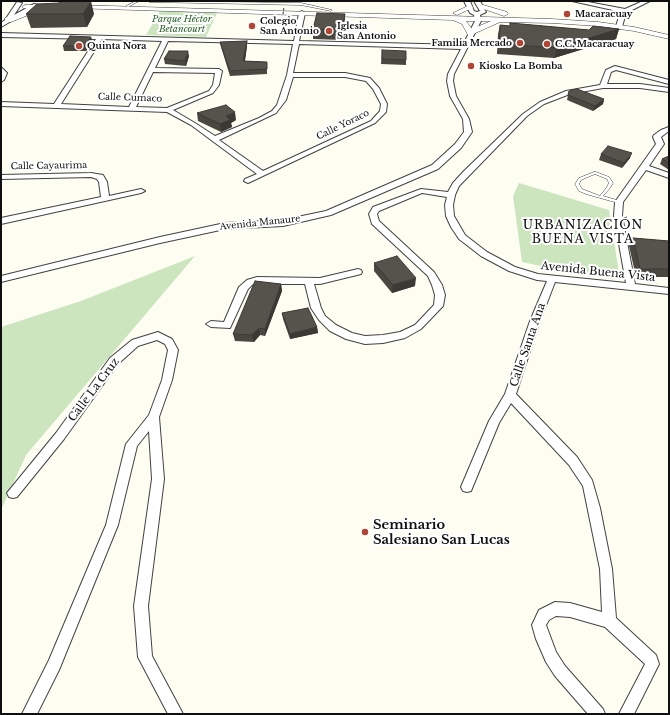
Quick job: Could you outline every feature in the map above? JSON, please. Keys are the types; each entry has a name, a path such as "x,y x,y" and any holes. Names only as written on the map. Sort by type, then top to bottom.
{"street":[{"path":"575,1 626,11 647,1"},
{"path":"8,20 29,3"},
{"path":"1,25 29,3 62,6 449,17 504,14 580,16 669,29"},
{"path":"479,3 504,14"},
{"name":"Avenida Manaure","path":"1,279 160,240 225,226 283,223 320,215 422,174 435,167 458,146 468,132 466,119 453,96 450,81 464,47 472,33 477,16 483,12 479,3"},
{"path":"457,13 468,4 472,12 477,16"},
{"path":"8,20 32,10 62,6 457,13 511,19 582,23 620,23 669,38"},
{"path":"620,23 626,11"},
{"path":"215,139 274,112 284,100 302,13"},
{"path":"449,17 462,21 472,33 483,26 511,19"},
{"path":"1,35 464,47"},
{"path":"56,106 100,38"},
{"path":"132,108 166,39"},
{"path":"603,86 608,71 616,68 669,82"},
{"path":"1,69 4,73 1,80"},
{"path":"152,70 219,71 216,85 211,92 168,110"},
{"name":"Calle Yoraco","path":"248,181 373,122 383,112 384,104 376,88 368,79 345,75 290,75"},
{"path":"309,282 316,308 322,318 333,328 349,336 365,340 383,339 402,335 418,327 438,306 440,295 437,285 431,274 375,222 373,214 376,209 421,191 451,195 456,185 467,173 525,115 542,103 568,92 603,86 640,86 669,90"},
{"name":"Calle Cumaco","path":"1,104 168,110 193,124 262,174"},
{"path":"631,287 620,230 618,202 660,144 656,137 663,131 669,130"},
{"path":"643,166 669,176"},
{"name":"Calle Cayaurima","path":"1,177 91,175 100,178 103,182 105,198"},
{"path":"1,221 141,191"},
{"name":"Avenida Buena Vista","path":"451,195 449,205 450,216 462,237 473,246 512,269 537,277 669,291"},
{"path":"211,324 227,326 244,287 250,282 257,280 297,280 309,282 358,272"},
{"name":"Calle Santa Ana","path":"552,279 535,321 510,395 573,461 588,484 606,569 609,621"},
{"name":"Calle La Cruz","path":"13,493 60,436 114,361 135,343 158,336 169,342 173,350 167,380 154,417"},
{"path":"467,487 494,421 510,395"},
{"path":"30,714 54,666 112,525 132,444 154,417"},
{"path":"154,417 158,479 141,606 145,657 176,714"},
{"path":"598,714 560,671 551,657 543,639 540,625 544,615 555,609 570,610 609,621 652,660 652,664 626,714"}],"lane":[{"path":"127,6 138,1"},
{"path":"149,1 287,2 305,4 331,10"},
{"path":"601,197 611,183 608,178 595,173 580,179 577,184 580,190 601,197 618,202"}],"path":[{"path":"283,14 284,8"}],"green space":[{"name":"Parque Héctor Betancourt","path":"160,11 217,13 206,37 146,35"},
{"path":"519,183 609,210 620,279 559,270 522,262 513,196"},
{"path":"195,256 26,455 1,510 1,327 81,301"}],"building":[{"path":"60,1 91,1 83,14 26,14 37,4 59,3"},
{"path":"317,13 345,14 342,30 313,29"},
{"path":"510,23 589,30 593,26 619,29 557,48 499,44 500,25 510,26"},
{"path":"70,36 91,37 84,46 63,46"},
{"path":"247,41 243,61 267,62 267,69 230,71 220,42"},
{"path":"382,50 406,51 406,60 382,59"},
{"path":"169,51 188,51 185,61 164,59"},
{"path":"577,89 604,99 595,106 568,95 569,91"},
{"path":"226,105 235,112 226,116 230,120 220,124 197,113"},
{"path":"608,146 632,153 624,163 601,154"},
{"path":"669,156 669,163 662,159"},
{"path":"633,238 669,241 669,269 640,269"},
{"path":"397,256 416,278 393,285 374,263"},
{"path":"255,281 281,284 265,329 259,328 252,335 233,334"},
{"path":"308,308 317,327 290,334 282,313"}],"place":[{"name":"Macaracuay","path":"567,14"},
{"name":"Colegio San Antonio","path":"252,26"},
{"name":"Iglesia San Antonio","path":"329,31"},
{"name":"Familia Mercado","path":"520,43"},
{"name":"C.C. Macaracuay","path":"547,44"},
{"name":"Quinta Nora","path":"79,46"},
{"name":"Kiosko La Bomba","path":"471,66"},
{"name":"Seminario Salesiano San Lucas","path":"365,532"}],"district":[{"name":"URBANIZACIÓN BUENA VISTA","path":"583,233"}]}
